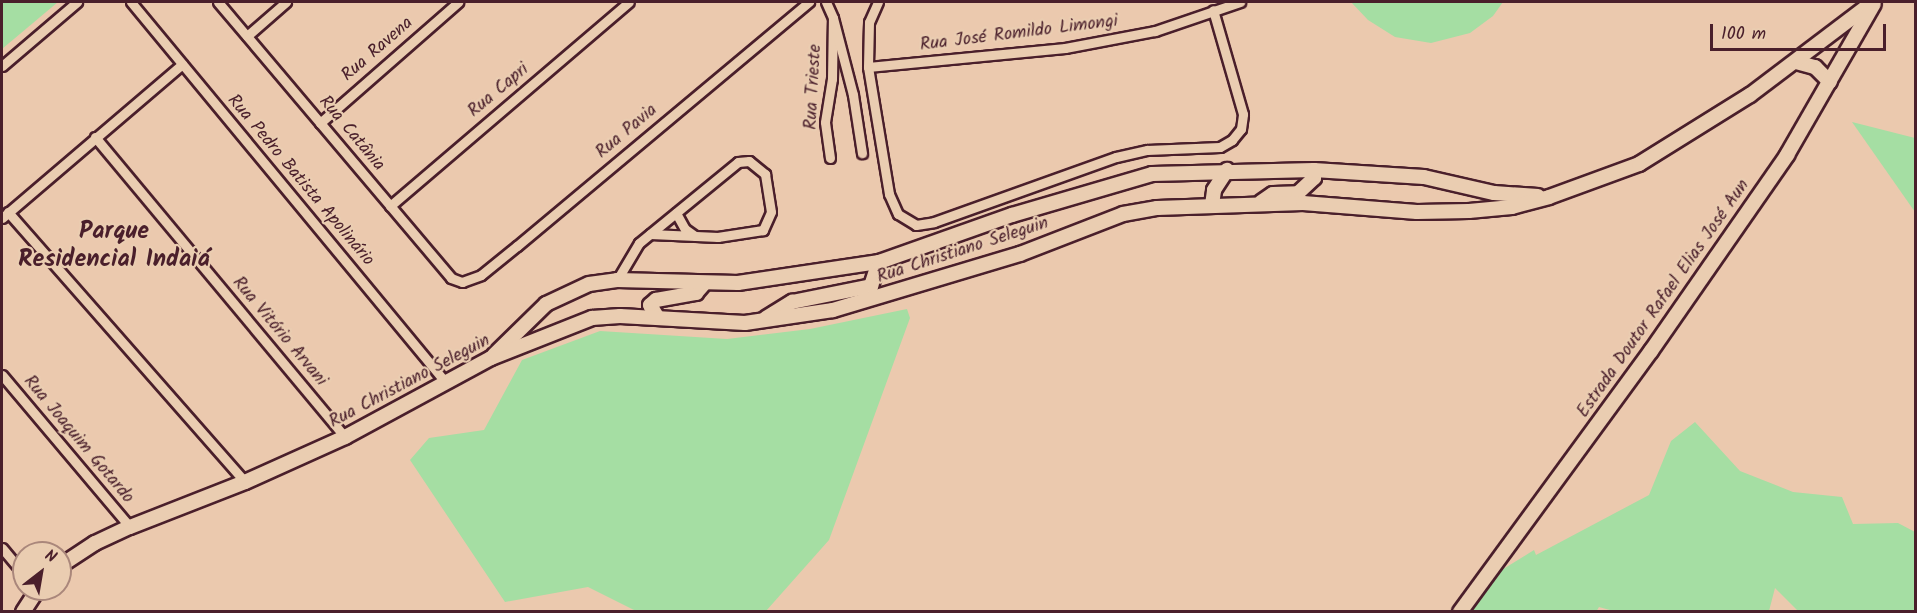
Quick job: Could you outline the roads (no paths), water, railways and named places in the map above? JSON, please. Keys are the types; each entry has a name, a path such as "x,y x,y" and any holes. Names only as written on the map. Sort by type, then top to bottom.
{"main road":[{"name":"Rua Christiano Seleguin","path":"72,558 95,543 130,527 245,482 345,437 444,380 490,358 592,318 762,321 858,305 1020,254 1123,214 1259,203 1469,211 1512,207 1549,197 1639,164 1796,62 1874,2"},
{"name":"Estrada Doutor Rafael Elias José Aun","path":"1462,610 1651,351 1786,155 1874,2"},
{"path":"1796,62 1815,67 1830,82"},
{"path":"490,358 546,304 565,292 617,280 704,285 797,276 879,262 1106,185 1152,174 1227,170 1314,170 1424,177 1494,193 1549,197"},
{"path":"1212,205 1218,181 1227,170"},
{"path":"1259,203 1273,194 1298,193 1314,178 1314,170"},
{"path":"762,321 792,302 872,286 879,262"},
{"path":"658,318 650,305 656,300 696,293 704,285"}],"street":[{"path":"2,66 77,2"},
{"name":"Rua Pedro Batista Apolinário","path":"131,2 444,380"},
{"name":"Rua Catânia","path":"218,2 451,278 462,282"},
{"path":"247,36 286,2"},
{"name":"Rua Ravena","path":"320,123 459,2"},
{"name":"Rua Capri","path":"390,206 629,2"},
{"name":"Rua Pavia","path":"462,282 481,275 517,246 809,2"},
{"name":"Rua Trieste","path":"826,2 833,18 853,94 862,153"},
{"path":"878,2 869,22 868,67 889,194 898,214 916,225 934,222 1116,157 1147,150 1220,147 1232,140 1241,129 1243,114 1213,10"},
{"name":"Rua José Romildo Limongi","path":"868,67 1065,48 1155,31 1240,2"},
{"name":"Rua Trieste","path":"830,158 825,122 832,79 833,18"},
{"path":"182,64 5,215 245,482"},
{"name":"Rua Vitório Arvani","path":"95,137 345,437"},
{"path":"617,280 629,256 650,234 738,162 749,161 758,165 765,174 771,212 763,230 752,235 650,234"},
{"path":"676,213 685,229 695,236"},
{"name":"Rua Joaquim Gotardo","path":"2,375 130,527"},
{"path":"2,548 12,560"}],"district":[{"name":"Parque Residencial Indaiá","path":"114,246"}]}
